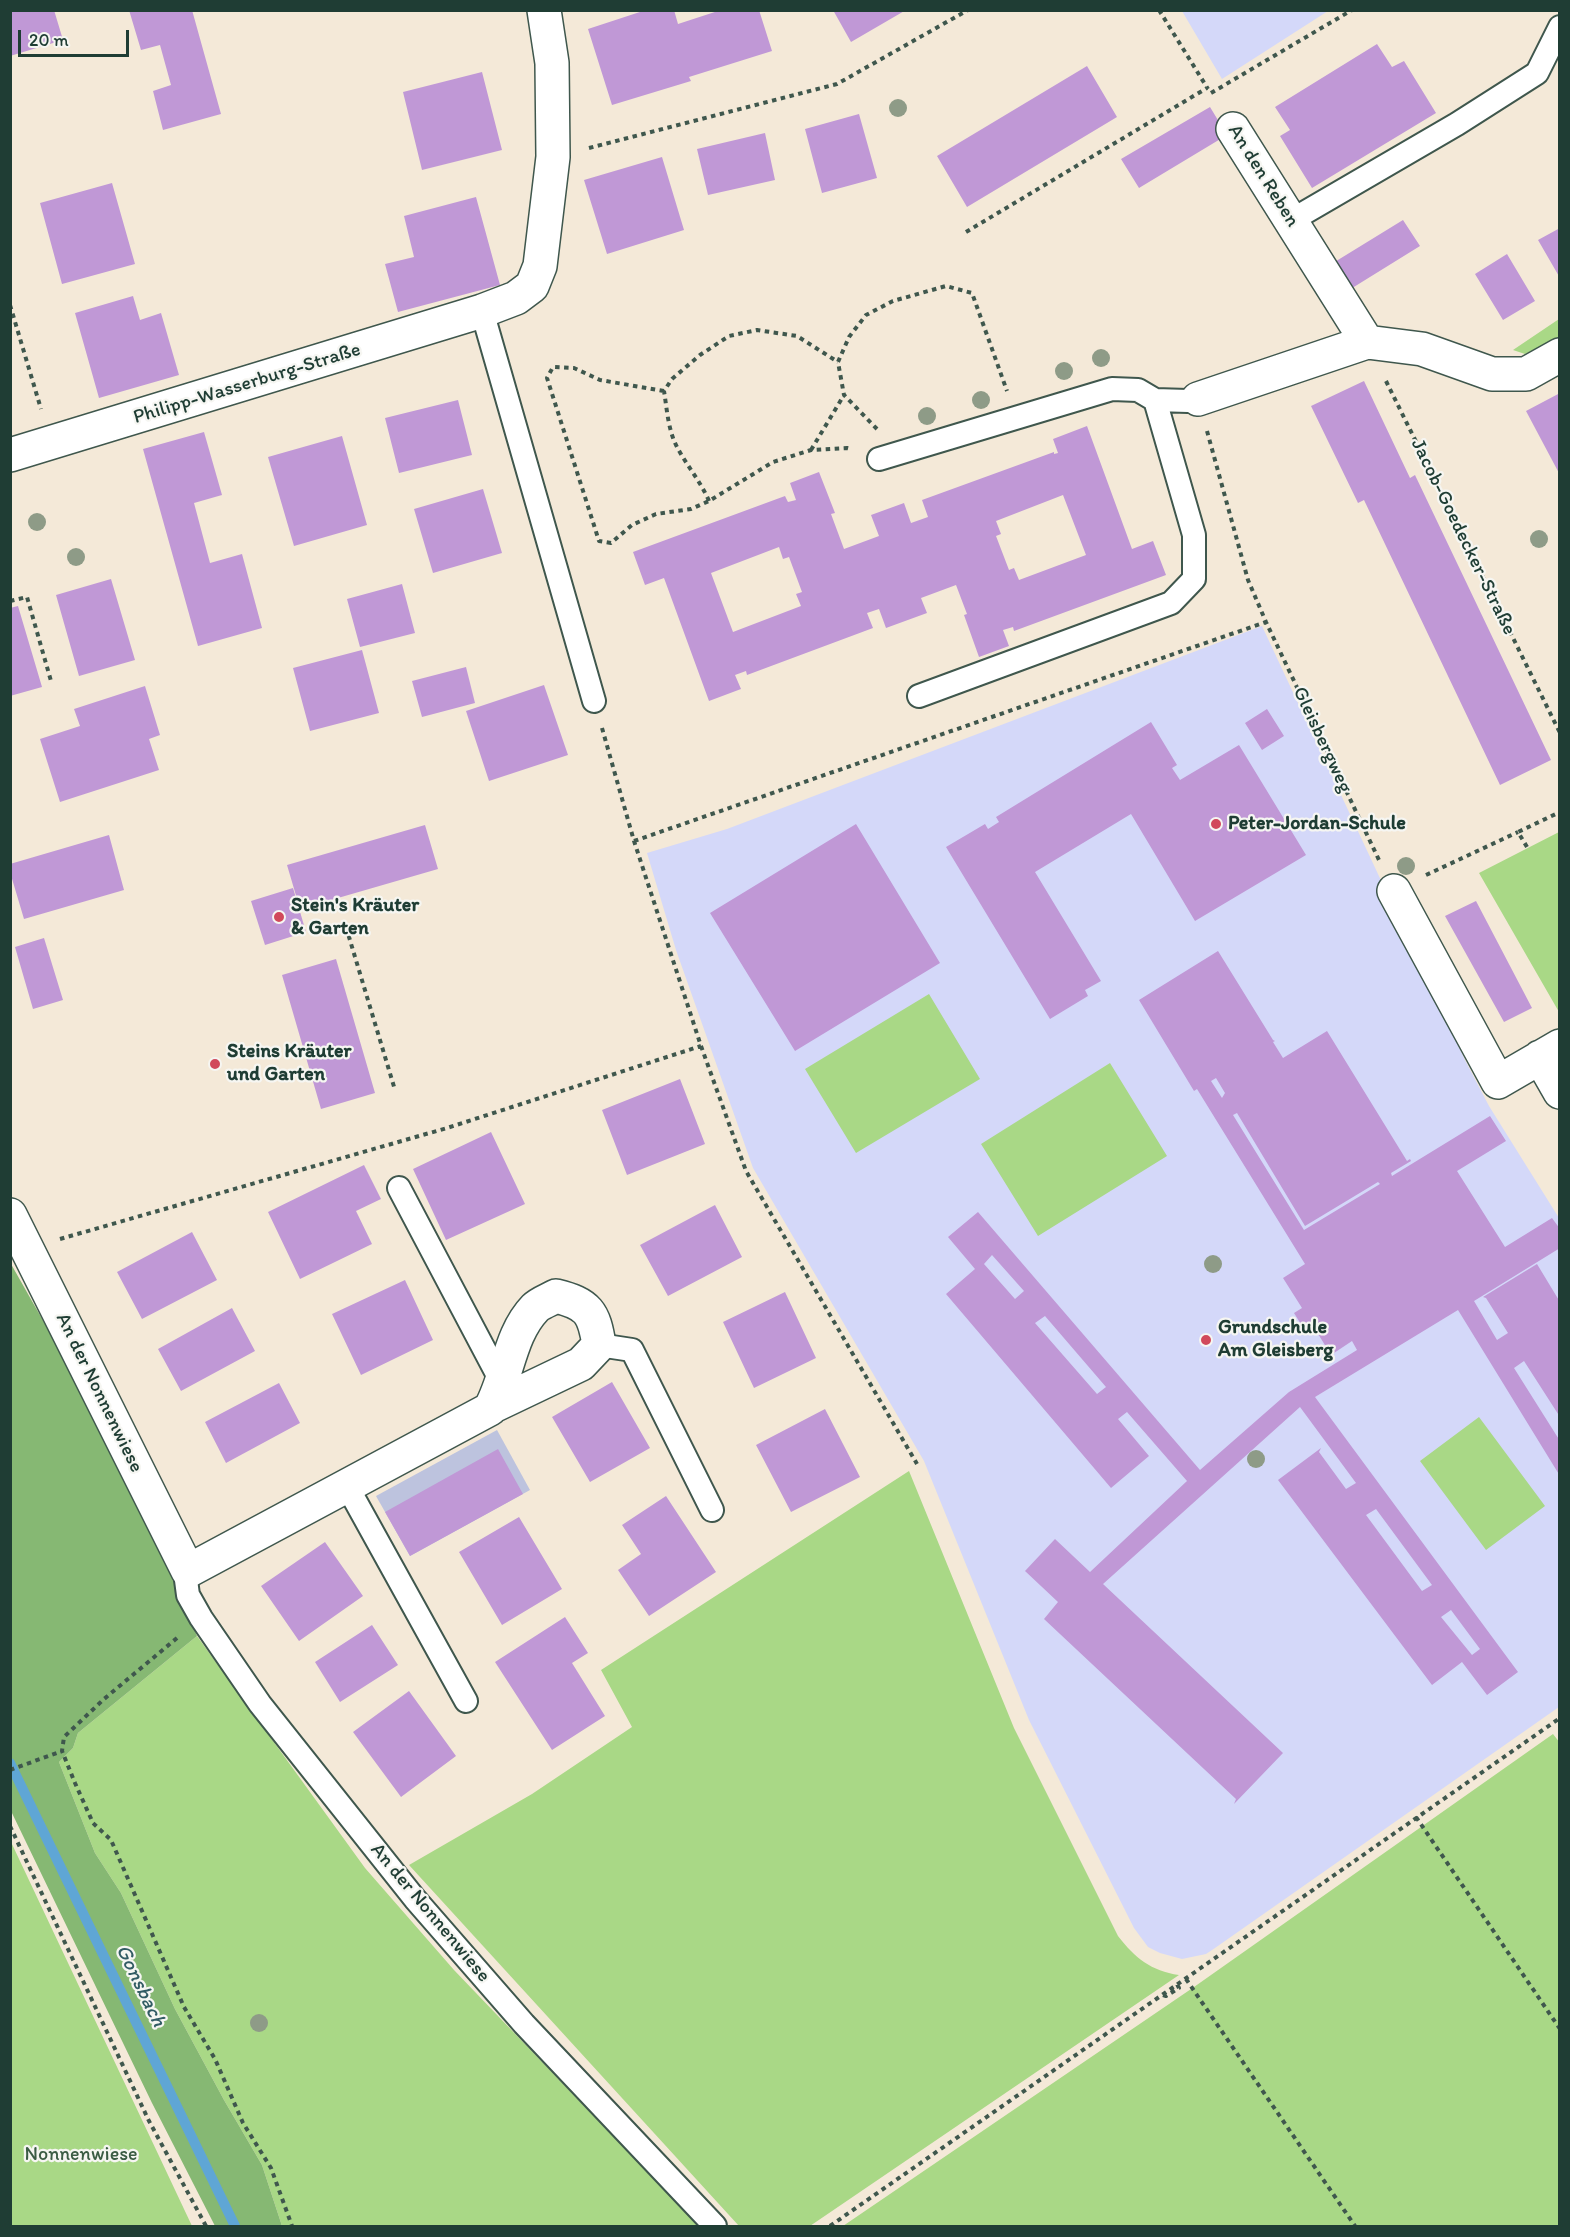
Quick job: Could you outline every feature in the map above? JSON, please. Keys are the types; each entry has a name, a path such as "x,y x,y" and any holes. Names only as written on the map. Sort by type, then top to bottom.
{"street":[{"name":"Philipp-Wasserburg-Straße","path":"10,455 482,311 516,298 532,286 540,266 553,157 552,63 544,10"},
{"name":"An den Reben","path":"1233,129 1367,342"},
{"path":"1201,412 1367,342 1422,349 1492,374 1526,374 1560,355"},
{"path":"1394,891 1498,1082 1550,1052 1560,1092"},
{"name":"An der Nonnenwiese","path":"10,1215 188,1571"},
{"path":"188,1571 347,1486 497,1395 581,1364 599,1345 595,1321 578,1301 556,1296 536,1306 519,1331 497,1395"}],"lane":[{"path":"1292,220 1457,124 1537,73 1560,27"},
{"path":"482,311 594,701"},
{"path":"889,456 1112,389 1138,390 1155,400 1188,401 1201,412"},
{"path":"919,696 1171,603 1194,579 1194,536 1155,400"},
{"path":"399,1188 497,1395"},
{"path":"599,1345 632,1350 712,1510"},
{"path":"347,1486 466,1701"},
{"name":"An der Nonnenwiese","path":"188,1571 186,1580 188,1595 201,1618 260,1704 415,1899 524,2024 715,2226"}],"path":[{"path":"553,157 837,84 968,10"},
{"name":"An den Reben","path":"1159,10 1233,129"},
{"path":"1211,93 1352,10"},
{"path":"966,232 1208,88"},
{"path":"889,456 843,395 838,362 849,337 866,315 893,301 946,286 972,293 1016,417"},
{"path":"10,305 51,444"},
{"path":"710,501 676,446 669,422 664,390 672,379 700,355 729,336 757,330 797,336 838,362"},
{"name":"Jacob-Goedecker-Straße","path":"1367,342 1560,733"},
{"path":"664,390 600,380 574,368 553,367 547,378 599,541 611,543 632,525 656,514 691,509 710,501 773,462 811,450 847,448 889,456"},
{"path":"811,450 843,395"},
{"name":"Gleisbergweg","path":"1201,412 1248,580 1394,891"},
{"path":"10,601 27,597 51,681"},
{"path":"634,841 1266,622"},
{"path":"594,701 634,841 701,1046 746,1172 917,1464"},
{"path":"1394,891 1560,812"},
{"path":"1518,832 1527,847"},
{"path":"346,927 395,1089"},
{"path":"27,1248 447,1128 701,1046"},
{"path":"201,1618 64,1737 62,1751 93,1823 111,1840 184,2007 215,2060 243,2123 271,2168 292,2226"},
{"path":"830,2226 1560,1718"},
{"path":"10,1770 62,1751"},
{"path":"1416,1817 1560,2029"},
{"path":"10,1826 149,2121 206,2226"},
{"path":"1186,1978 1354,2226"}],"shaded area":[{"path":"1182,11 1328,11 1222,79"},
{"name":"Grundschule Am Gleisberg","path":"1262,626 1465,1060 1489,1106 1559,1218 1559,1707 1215,1948 1206,1954 1182,1959 1148,1947 1134,1928 1029,1720 924,1461 753,1168 676,950 647,853 727,829"},
{"path":"497,1430 530,1490 410,1556 376,1496"}],"green space":[{"path":"1559,319 1559,338 1525,354 1513,350"},
{"path":"1559,832 1559,1012 1479,873"},
{"path":"929,994 980,1079 856,1153 805,1069"},
{"path":"1110,1063 1167,1156 1038,1236 981,1144"},
{"path":"11,1264 71,1370 174,1576 197,1636 78,1733 73,1748 59,1762 95,1853 121,1893 175,2009 262,2165 282,2226 215,2226 152,2103 11,1811"},
{"path":"1479,1417 1545,1506 1486,1550 1420,1461"},
{"path":"909,1471 1014,1728 1118,1936 1144,1962 1160,1970 1179,1975 810,2226 739,2226 409,1865 532,1794 632,1727 601,1670"},
{"path":"197,1636 365,1868 454,1970 699,2226 282,2226 262,2165 175,2009 121,1893 95,1853 59,1762 73,1748 78,1733"},
{"path":"1553,1734 1560,1743 1559,2226 843,2226 1194,1987"},
{"name":"Nonnenwiese","path":"11,1842 192,2226 11,2226"}],"building":[{"path":"10,10 54,10 63,40 10,56"},
{"path":"129,10 192,10 221,114 163,130 153,91 171,85 160,45 141,50"},
{"path":"646,10 674,10 678,24 721,10 759,10 772,51 689,77 691,81 612,105 588,29"},
{"path":"833,10 906,10 851,42"},
{"path":"1377,44 1392,67 1404,61 1436,113 1312,188 1280,136 1290,130 1275,107"},
{"path":"1087,66 1117,117 967,207 937,156"},
{"path":"482,72 502,150 422,170 403,92"},
{"path":"1210,107 1227,135 1139,188 1121,159"},
{"path":"859,114 877,178 822,193 805,129"},
{"path":"765,133 775,180 708,195 697,149"},
{"path":"662,157 684,230 607,254 584,180"},
{"path":"112,183 135,264 62,284 40,203"},
{"path":"476,197 500,285 398,312 385,264 414,257 404,216"},
{"path":"1403,220 1420,246 1349,290 1333,263"},
{"path":"1560,228 1560,278 1538,240"},
{"path":"1507,254 1535,301 1503,320 1475,274"},
{"path":"133,296 140,320 161,313 179,375 99,398 75,313"},
{"path":"1364,381 1410,478 1415,475 1551,760 1500,785 1364,500 1358,503 1311,406"},
{"path":"1560,393 1560,475 1526,411"},
{"path":"458,400 472,455 399,473 385,418"},
{"path":"1087,426 1132,549 1153,541 1166,575 1014,631 1013,627 1003,630 1009,646 979,657 956,585 921,598 927,613 886,628 879,609 867,613 873,628 747,675 746,671 735,675 741,689 709,701 664,578 645,585 633,552 785,496 788,502 796,500 790,483 819,472 835,513 831,514 844,549 879,536 871,515 904,503 911,523 928,517 922,500 1054,452 1054,454 1058,453 1053,439","holes":["1063,495 1086,555 1019,580 1014,568 1009,570 996,536 1001,534 996,521","779,547 783,559 789,557 802,592 796,594 801,606 733,632 711,573"]},
{"path":"204,432 222,495 194,503 210,563 242,554 262,628 198,646 143,449"},
{"path":"342,436 367,525 294,546 268,457"},
{"path":"483,489 502,553 433,573 414,509"},
{"path":"111,579 135,660 79,676 56,595"},
{"path":"402,584 415,633 360,647 347,599"},
{"path":"18,606 42,687 10,696 10,608"},
{"path":"362,650 379,713 310,731 293,668"},
{"path":"466,667 475,703 422,717 412,681"},
{"path":"544,685 568,755 489,781 466,711"},
{"path":"145,686 160,735 149,739 159,770 60,802 40,739 80,726 74,709"},
{"path":"1267,709 1284,736 1262,750 1245,723"},
{"path":"1151,722 1177,765 1172,768 1180,780 1239,745 1306,855 1195,921 1131,814 1035,872 1101,981 1085,990 1088,996 1050,1019 946,847 985,824 988,829 999,822 996,817"},
{"path":"856,824 940,963 795,1051 710,913"},
{"path":"425,825 438,869 300,909 287,865"},
{"path":"109,835 124,890 24,919 10,872 10,864"},
{"name":"Stein's Kräuter & Garten","path":"293,888 306,932 265,945 251,901"},
{"path":"1476,901 1532,1008 1504,1022 1445,916"},
{"path":"44,938 63,1000 33,1009 15,947"},
{"path":"1218,951 1275,1041 1273,1042 1283,1058 1327,1031 1407,1161 1410,1159 1411,1161 1391,1173 1392,1176 1490,1116 1506,1141 1457,1171 1505,1247 1552,1218 1560,1229 1560,1248 1474,1301 1497,1340 1508,1333 1486,1298 1483,1297 1537,1264 1560,1302 1560,1417 1524,1361 1514,1368 1560,1441 1560,1476 1458,1310 1315,1397 1518,1672 1487,1695 1462,1662 1432,1685 1278,1480 1321,1448 1319,1452 1346,1489 1356,1483 1300,1407 1103,1584 1283,1753 1234,1804 1236,1799 1044,1619 1058,1602 1025,1571 1055,1539 1090,1572 1187,1481 1127,1412 1118,1419 1149,1456 1111,1488 946,1294 975,1269 948,1237 978,1212 1200,1470 1289,1392 1357,1350 1352,1341 1331,1355 1312,1324 1304,1329 1294,1313 1302,1308 1283,1278 1305,1264 1197,1089 1194,1091 1139,1000","holes":["1216,1078 1225,1093 1222,1098 1211,1081","1237,1113 1305,1226 1378,1182 1380,1184 1304,1230 1233,1115","992,1255 1024,1291 1015,1299 984,1264","1045,1316 1106,1387 1097,1394 1035,1323","1376,1509 1432,1585 1422,1591 1366,1515","1451,1610 1480,1649 1472,1655 1441,1617"]},
{"path":"336,959 375,1093 321,1109 282,975"},
{"path":"680,1079 705,1144 627,1175 602,1110"},
{"path":"491,1132 525,1204 446,1240 413,1169"},
{"path":"364,1165 381,1199 356,1211 372,1244 300,1279 268,1212"},
{"path":"715,1205 742,1257 668,1296 640,1245"},
{"path":"192,1232 217,1280 142,1319 117,1272"},
{"path":"405,1280 433,1340 361,1375 332,1314"},
{"path":"785,1292 816,1358 754,1388 723,1322"},
{"path":"232,1308 255,1351 181,1391 158,1349"},
{"path":"612,1382 650,1448 590,1482 552,1417"},
{"path":"279,1383 300,1423 226,1463 205,1422"},
{"path":"825,1409 860,1477 791,1512 756,1445"},
{"path":"498,1449 523,1494 410,1556 385,1512"},
{"path":"666,1496 716,1572 649,1616 618,1570 641,1554 622,1525"},
{"path":"519,1517 562,1589 502,1625 459,1552"},
{"path":"325,1542 363,1596 299,1641 261,1586"},
{"path":"565,1617 588,1653 572,1663 605,1716 552,1750 495,1662"},
{"path":"372,1625 398,1665 340,1702 315,1662"},
{"path":"409,1691 456,1756 401,1797 353,1732"}],"waterway":[{"name":"Gonsbach","path":"10,1763 235,2226"}],"place":[{"name":"Peter-Jordan-Schule","path":"1216,824"},
{"name":"Stein's Kräuter & Garten","path":"279,917"},
{"name":"Steins Kräuter und Garten","path":"215,1064"},
{"name":"Grundschule Am Gleisberg","path":"1206,1340"}]}
